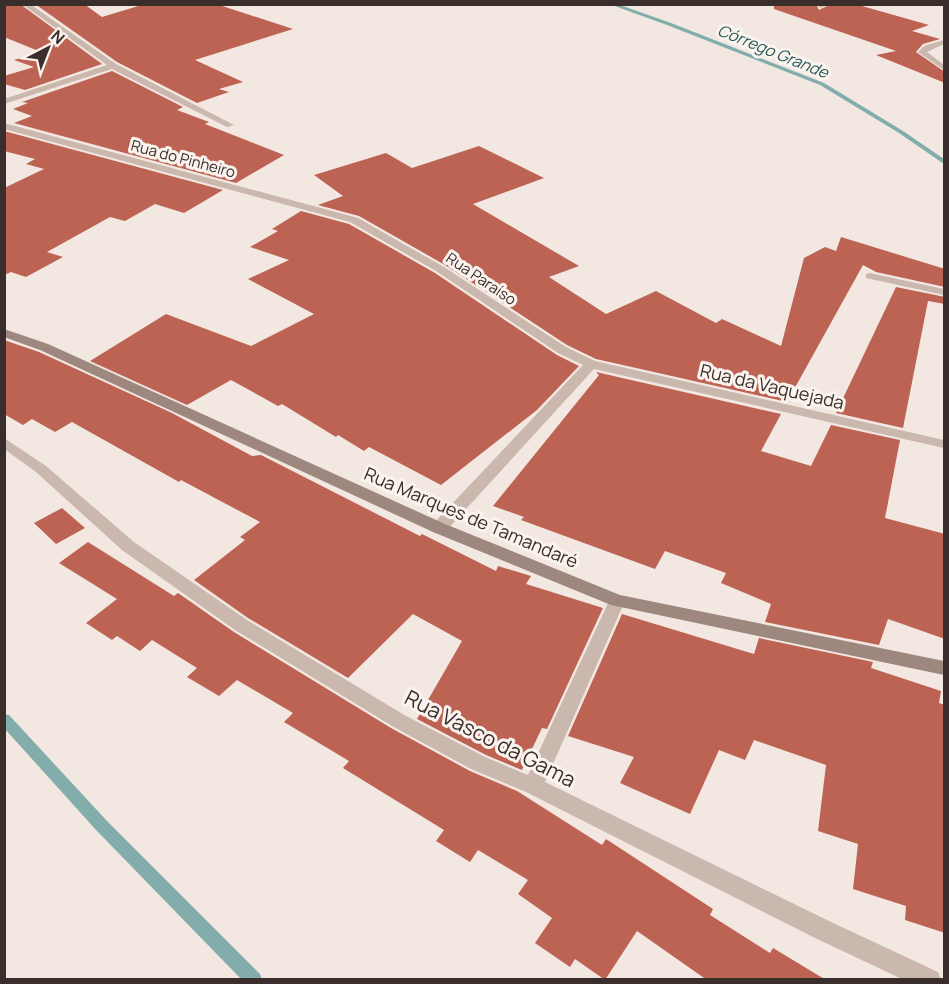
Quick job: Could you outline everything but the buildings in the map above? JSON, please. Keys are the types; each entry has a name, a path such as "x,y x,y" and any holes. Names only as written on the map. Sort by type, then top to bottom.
{"street":[{"path":"25,4 113,66 230,125"},
{"path":"945,42 922,52 945,68"},
{"path":"4,102 113,66"},
{"name":"Rua do Pinheiro","path":"4,126 354,220"},
{"name":"Rua Paraíso","path":"354,220 440,269 553,344 591,364"},
{"path":"870,276 945,292"},
{"name":"Rua Marques de Tamandaré","path":"4,333 44,347 439,528 617,601 945,669"},
{"path":"439,528 591,364"},
{"name":"Rua da Vaquejada","path":"591,364 945,444"},
{"name":"Rua Vasco da Gama","path":"4,442 42,469 128,546 241,625 399,721 478,764 533,786 821,929 930,980"},
{"path":"533,786 617,601"}],"waterway":[{"name":"Córrego Grande","path":"611,4 669,24 822,84 901,132 944,162"},
{"path":"4,719 102,826 254,980"}]}
